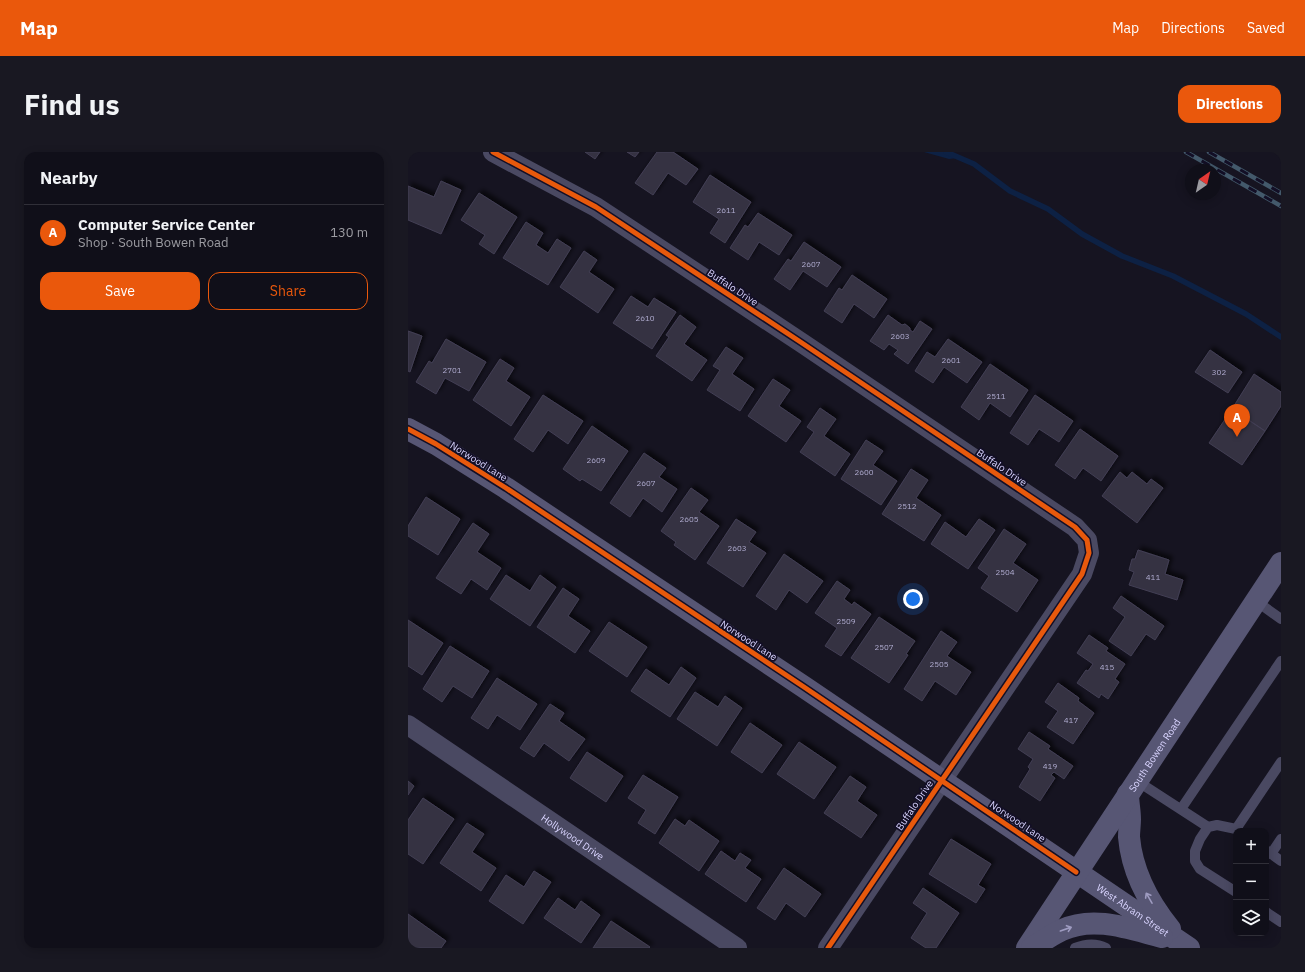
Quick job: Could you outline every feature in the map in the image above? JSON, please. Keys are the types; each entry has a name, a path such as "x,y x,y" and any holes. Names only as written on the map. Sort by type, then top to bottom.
{"main road":[{"name":"Norwood Lane","path":"408,429 436,444 506,488 804,687 1076,872"},
{"name":"South Bowen Road","path":"1027,948 1281,563"},
{"path":"1132,788 1129,837 1136,870 1145,892 1158,914 1168,939"},
{"name":"West Abram Street","path":"1076,872 1168,939"},
{"path":"1032,948 1062,930 1086,923 1119,926 1168,939"}],"street":[{"name":"Buffalo Drive","path":"493,152 596,207 802,343 1075,527 1087,540 1089,553 1082,574 828,948"},
{"name":"Hollywood Drive","path":"408,725 736,948"}],"lane":[{"path":"1256,602 1281,619"},
{"path":"1181,809 1281,662"},
{"path":"1238,828 1281,762"},
{"path":"1132,788 1181,809 1208,827"},
{"path":"1233,829 1217,825 1208,827 1200,839 1195,851 1195,861 1200,868 1233,890"},
{"path":"1281,840 1269,852 1281,861"},
{"path":"1269,914 1281,922"},
{"path":"1074,948 1081,945 1092,944 1106,948"}],"water":[{"path":"924,152 950,152 957,158 949,159"}],"building":[{"path":"585,152 600,152 595,159"},
{"path":"627,152 639,152 635,157"},
{"path":"657,152 673,152 698,169 686,185 668,173 653,195 635,183"},
{"path":"710,175 751,202 725,243 710,233 719,219 693,202"},
{"path":"441,181 461,190 441,234 408,220 408,186 434,197"},
{"path":"479,193 517,217 494,254 479,244 485,235 461,220"},
{"path":"758,213 792,235 779,255 759,242 748,260 730,248 745,225 748,227"},
{"path":"526,222 543,233 536,245 548,253 557,239 571,248 548,285 503,258"},
{"path":"804,242 841,267 827,287 803,271 790,290 774,279 788,259 791,261"},
{"path":"584,251 597,260 589,272 614,289 598,313 560,287"},
{"path":"852,275 887,299 874,318 854,304 842,323 824,311 839,288 842,290"},
{"path":"631,296 648,307 654,298 676,312 652,349 613,323"},
{"path":"680,315 696,327 684,344 707,360 692,381 656,356 669,337 666,335"},
{"path":"888,315 902,325 905,324 913,332 920,321 932,329 908,364 894,354 898,350 889,344 884,350 870,341"},
{"path":"408,331 422,336 410,372 408,371"},
{"path":"446,339 486,362 469,391 445,378 436,394 416,382 429,361 432,363"},
{"path":"948,339 982,362 967,383 944,367 933,383 915,371 927,352 935,357"},
{"path":"726,347 743,358 732,374 754,389 740,411 707,390 720,370 713,366"},
{"path":"1210,350 1242,372 1228,393 1195,372"},
{"path":"500,359 514,368 506,381 530,397 511,426 473,400"},
{"path":"990,364 1028,390 1010,417 990,403 979,420 961,407"},
{"path":"1254,374 1281,392 1281,406 1265,431 1232,409"},
{"path":"773,379 790,390 779,406 801,421 786,442 748,416"},
{"path":"543,395 583,421 568,444 548,430 533,452 514,439"},
{"path":"1035,395 1073,421 1059,442 1039,429 1028,445 1010,433"},
{"path":"820,408 836,419 824,436 850,454 835,476 800,452 814,432 807,427"},
{"path":"1232,409 1265,431 1242,465 1209,443"},
{"path":"592,426 628,451 601,491 582,479 580,481 563,469"},
{"path":"1080,429 1118,456 1101,481 1083,468 1075,479 1055,465"},
{"path":"866,440 883,451 873,465 897,481 881,505 841,479"},
{"path":"644,453 666,468 659,477 677,489 662,512 643,498 630,517 610,503"},
{"path":"911,469 928,480 916,498 941,515 924,541 882,514"},
{"path":"1120,472 1127,478 1132,472 1147,484 1151,479 1163,488 1137,523 1102,496"},
{"path":"691,488 708,500 699,512 719,526 695,560 674,545 676,542 661,531"},
{"path":"426,497 460,519 438,555 408,536 408,526"},
{"path":"736,519 756,532 749,542 766,553 743,587 707,563"},
{"path":"979,519 995,530 968,569 931,544 945,522 966,537"},
{"path":"473,523 489,534 477,552 501,568 487,590 471,579 461,594 436,578"},
{"path":"1004,529 1026,544 1013,563 1038,580 1017,612 981,588 989,576 978,568"},
{"path":"1138,550 1169,560 1165,574 1183,580 1177,600 1129,585 1134,572 1129,570 1132,559 1135,559"},
{"path":"784,554 823,581 807,603 789,590 776,610 756,596"},
{"path":"506,575 530,591 540,575 556,587 530,626 490,599"},
{"path":"837,581 850,590 844,599 852,605 854,602 871,614 841,656 825,646 837,628 815,613"},
{"path":"563,588 579,599 568,616 590,631 575,653 537,627"},
{"path":"1121,596 1164,626 1155,640 1146,634 1131,656 1109,641 1125,617 1113,608"},
{"path":"879,617 915,641 906,654 908,655 889,683 851,658"},
{"path":"408,620 443,643 422,675 408,666"},
{"path":"609,622 647,647 627,677 589,651"},
{"path":"941,631 957,642 947,656 971,672 956,695 935,681 922,701 904,689"},
{"path":"1089,635 1108,648 1106,651 1125,664 1115,679 1119,682 1108,699 1101,694 1099,698 1077,683 1086,670 1088,671 1093,664 1077,653"},
{"path":"450,646 489,671 472,698 453,686 442,702 423,689"},
{"path":"681,667 696,678 670,717 631,691 646,669 669,685"},
{"path":"497,678 537,704 520,730 497,715 488,729 471,718"},
{"path":"1058,683 1079,698 1078,701 1094,713 1073,744 1047,727 1058,711 1045,702"},
{"path":"695,692 718,707 725,696 742,708 717,746 677,719"},
{"path":"550,704 564,713 559,721 585,739 569,761 544,743 534,757 520,748"},
{"path":"750,723 782,745 762,773 731,752"},
{"path":"1029,732 1050,746 1048,749 1073,766 1064,779 1054,772 1051,775 1055,778 1040,801 1019,787 1030,769 1028,767 1033,759 1018,749"},
{"path":"799,742 836,767 814,799 777,774"},
{"path":"587,752 623,776 606,802 570,778"},
{"path":"643,775 678,797 655,834 638,823 646,810 628,798"},
{"path":"850,776 866,787 857,801 877,815 861,838 824,813"},
{"path":"408,781 414,786 408,795"},
{"path":"423,798 454,819 423,864 408,854 408,820"},
{"path":"675,819 685,826 689,820 719,841 699,871 659,843"},
{"path":"467,823 484,834 472,852 496,868 481,891 440,863"},
{"path":"951,839 991,864 978,885 985,889 976,903 929,874"},
{"path":"721,851 735,861 740,853 751,860 745,868 761,879 746,902 705,874"},
{"path":"784,868 821,894 805,917 786,903 775,920 757,908"},
{"path":"534,871 551,882 523,924 489,901 506,875 524,887"},
{"path":"923,888 959,913 936,948 926,948 911,938 927,913 913,903"},
{"path":"558,898 575,910 581,901 600,915 581,943 544,918"},
{"path":"408,914 446,941 441,948 408,948"},
{"path":"611,921 650,947 593,948"}],"waterway":[{"path":"946,152 974,164 1010,191 1048,209 1082,234 1122,256 1173,276 1246,314 1281,337"}],"railway":[{"path":"1186,152 1281,206"},
{"path":"1209,152 1281,193"}],"cycle path":[{"path":"493,152 596,207 802,343 1075,527 1087,540 1089,553 1082,574 828,948"},
{"path":"408,429 436,444 506,488 804,687 1076,872"}],"place":[{"name":"Computer Service Center","path":"1237,437"}]}
